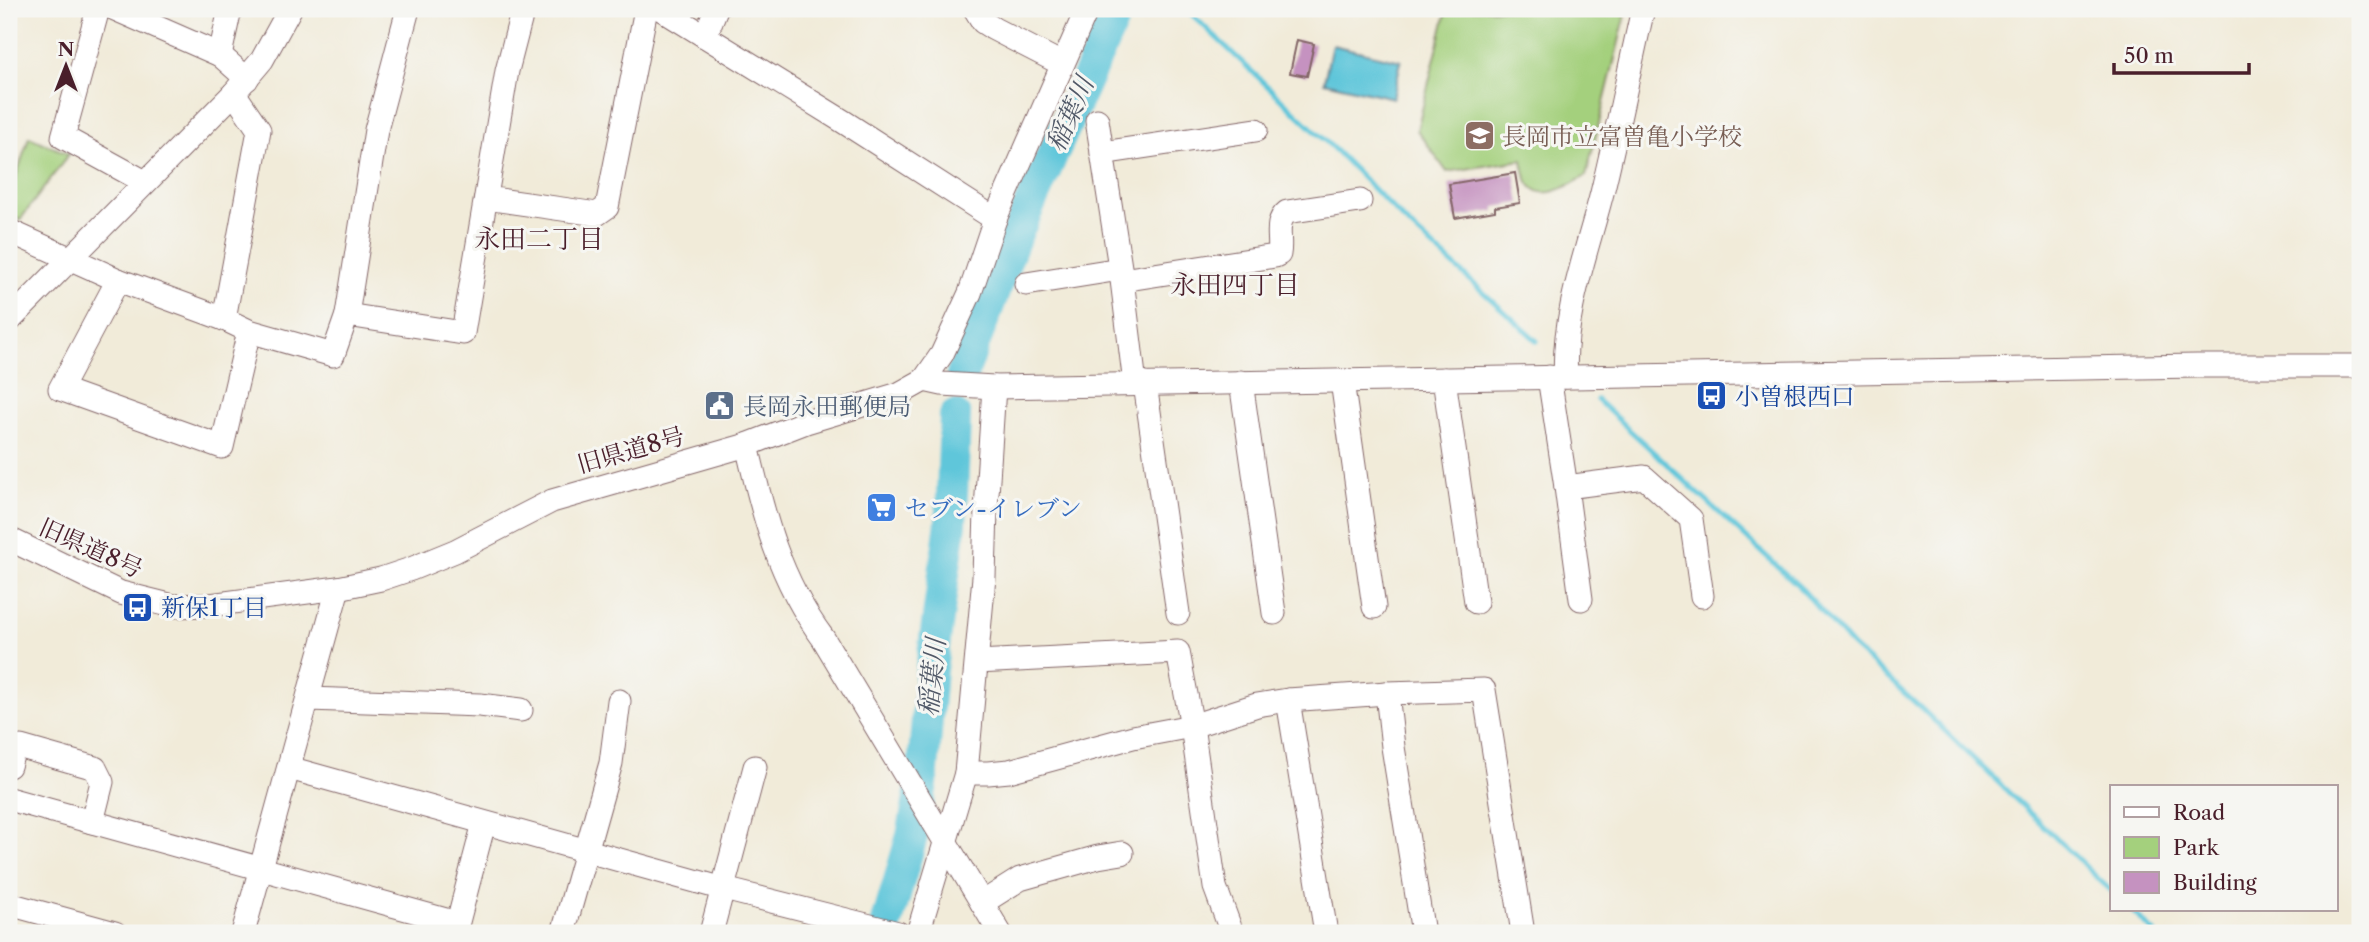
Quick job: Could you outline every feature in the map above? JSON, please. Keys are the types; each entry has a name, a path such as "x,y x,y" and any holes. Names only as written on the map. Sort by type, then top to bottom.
{"street":[{"path":"98,9 63,136 145,181"},
{"path":"116,9 220,55 240,86 259,130 224,319"},
{"path":"220,55 230,9"},
{"path":"9,321 240,86 262,60 290,9"},
{"path":"9,230 118,280 224,319 249,331 333,355 347,315 376,130 408,9"},
{"path":"347,315 463,333 507,71 523,9"},
{"path":"486,198 597,214 607,206 646,9"},
{"path":"661,9 995,219"},
{"path":"705,36 716,9"},
{"path":"975,9 983,22 994,29 1062,64"},
{"name":"旧県道8号","path":"9,539 121,593 173,606 210,605 338,588 381,579 411,569 455,551 552,501 747,444 806,422 898,394 924,380 942,354 970,293 995,219 1087,9"},
{"path":"1581,599 1566,487 1557,377 1643,9"},
{"path":"1097,120 1178,613"},
{"path":"1102,153 1256,130"},
{"path":"1026,284 1275,256 1280,250 1281,216 1287,212 1360,201"},
{"path":"118,280 60,389 222,447 249,331"},
{"path":"924,380 942,384 994,387 2197,366 2360,366"},
{"path":"1444,379 1476,602"},
{"path":"1342,381 1374,607"},
{"path":"1241,382 1274,613"},
{"path":"918,933 966,773 984,577 994,387"},
{"path":"747,444 758,493 782,570 1000,933"},
{"path":"1566,487 1644,477 1691,519 1702,596"},
{"path":"243,933 338,588"},
{"path":"977,662 1178,652 1192,726 1214,887 1232,933"},
{"path":"966,773 1009,771 1133,737 1192,726 1258,705 1288,700 1484,690 1523,933"},
{"path":"1387,693 1423,933"},
{"path":"309,699 480,705 521,710"},
{"path":"1288,700 1326,933"},
{"path":"563,933 611,763 619,701"},
{"path":"9,766 13,752 21,747 95,768 102,782 92,822"},
{"path":"711,933 755,767"},
{"path":"289,768 724,889 818,924 898,933"},
{"path":"9,799 262,867 456,928 484,823"},
{"path":"982,903 1020,879 1122,853"},
{"path":"9,904 115,933"}],"green space":[{"path":"1447,9 1627,9 1586,176 1562,189 1545,193 1531,186 1522,160 1447,172 1417,130"},
{"path":"29,137 69,154 20,220 9,214 9,199"}],"water":[{"path":"1332,45 1401,61 1393,98 1324,82"}],"building":[{"path":"1297,40 1314,44 1307,76 1290,73"},
{"path":"1515,173 1520,203 1495,207 1495,211 1455,218 1449,184"}],"waterway":[{"name":"稲葉川","path":"962,375 1014,240 1118,9"},
{"path":"1186,9 1336,151 1407,223 1537,341"},
{"path":"1597,400 1802,589 1852,646 1922,709 2110,890"},
{"name":"稲葉川","path":"884,933 912,836 922,783 931,669 951,523 955,416"},
{"path":"2132,911 2155,933"}],"place":[{"name":"長岡市立富曽亀小学校","path":"1479,136"},
{"name":"小曽根西口","path":"1712,396"},
{"name":"長岡永田郵便局","path":"720,406"},
{"name":"セブン-イレブン","path":"882,508"},
{"name":"新保1丁目","path":"138,607"}],"district":[{"name":"永田二丁目","path":"539,239"},
{"name":"永田四丁目","path":"1235,285"}]}
